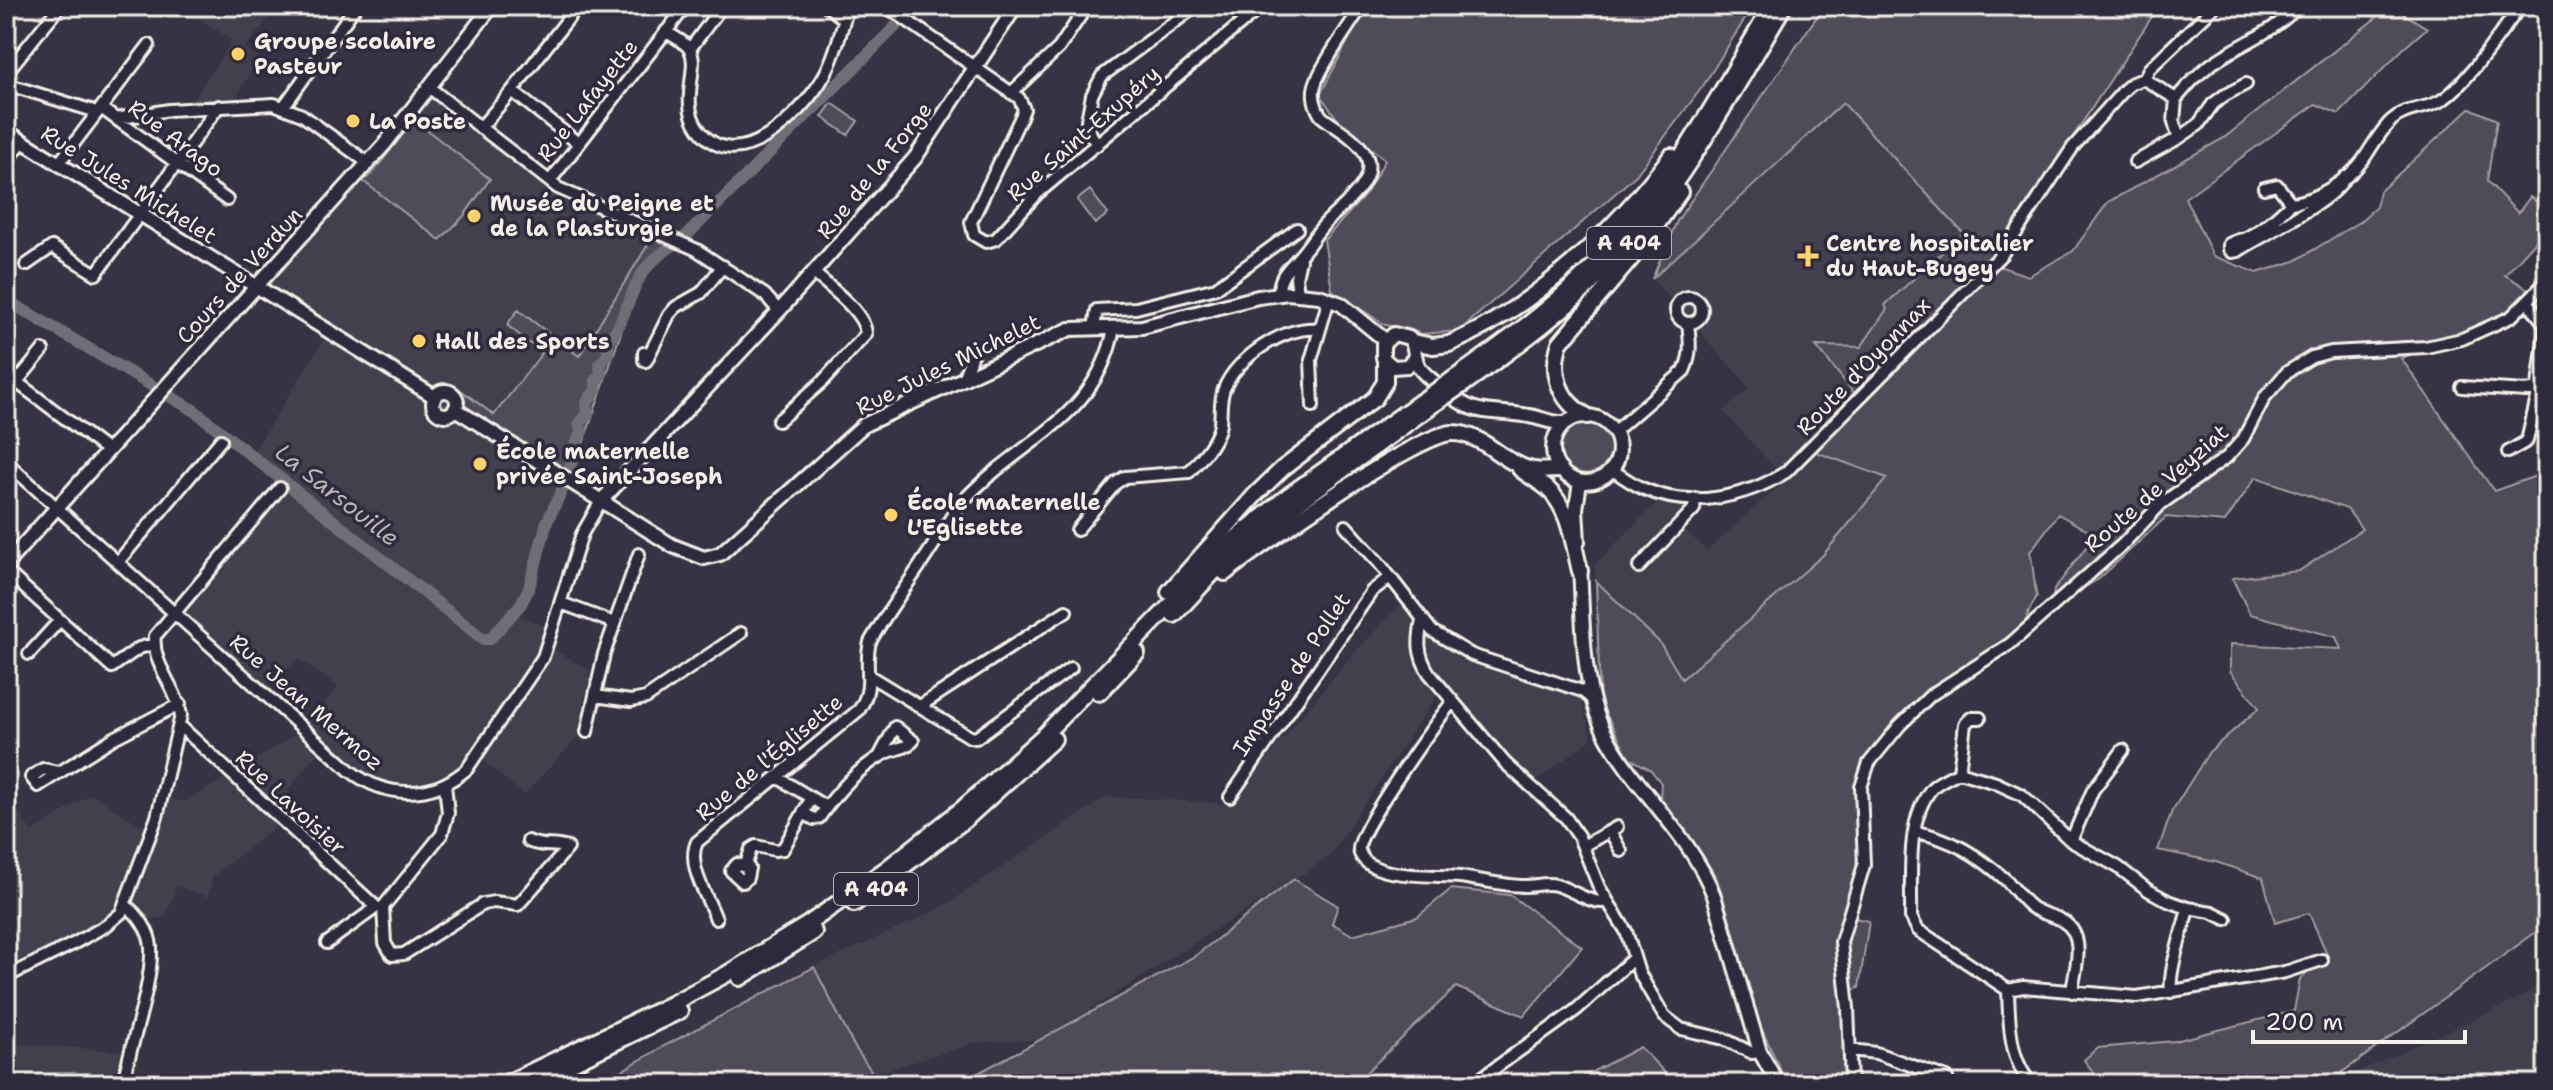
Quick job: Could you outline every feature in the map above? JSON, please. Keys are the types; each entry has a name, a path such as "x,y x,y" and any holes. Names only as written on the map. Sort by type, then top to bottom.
{"highway":[{"name":"A 404","path":"1460,380 1580,280 1619,240 1668,176 1772,6"},
{"name":"A 404","path":"506,1083 695,992 808,924 934,832 1016,762 1073,707 1236,538 1289,495 1545,324 1615,259 1685,168 1784,6"},
{"path":"1587,416 1570,404 1559,386 1555,361 1560,343 1627,266 1673,202 1750,62"},
{"path":"1414,349 1458,340 1536,292 1564,270 1638,197 1727,82"},
{"path":"1073,707 1256,494 1282,469 1379,393 1385,382 1385,362"},
{"name":"A 404","path":"529,1084 704,998 792,946 875,890 965,820 1024,768 1215,571 1269,523 1423,406"},
{"path":"1169,619 1280,531 1422,443 1442,434 1459,433 1528,469 1560,470"},
{"path":"1501,454 1547,488 1559,502 1569,524 1580,571"}],"main road":[{"name":"Cours de Verdun","path":"6,564 368,163 492,6"},
{"name":"Rue de la Forge","path":"601,501 814,273 915,158 1016,6"},
{"name":"Rue Jules Michelet","path":"6,131 435,397 443,391 449,392 456,399 455,409 685,553 712,557 733,545 792,487 864,425 1058,333 1077,328 1158,324 1258,297 1298,294 1341,304 1385,340"},
{"path":"1414,349 1410,364 1393,367 1385,362 1381,348 1385,340 1400,334 1414,349 1422,370 1463,406 1483,413 1528,416 1549,423 1566,423 1587,416 1600,419 1614,432 1619,451 1612,470 1598,480 1580,482 1560,470 1554,460 1554,440 1566,423"},
{"path":"1403,367 1460,412 1478,418 1531,423 1546,430 1554,440"},
{"path":"1580,482 1576,509 1588,675 1600,722 1612,745 1704,872 1714,896 1760,1052 1778,1084"}],"street":[{"path":"6,73 60,6"},
{"path":"284,106 356,6"},
{"path":"480,128 578,6"},
{"path":"690,49 722,6"},
{"path":"827,6 844,19"},
{"path":"666,31 690,49 693,58 689,101 698,128 719,144 741,147 765,138 781,127 813,93 831,62 848,6"},
{"path":"886,6 1011,93 1059,48 1087,6"},
{"path":"1097,145 1088,129 1087,120 1092,95 1102,76 1196,6"},
{"path":"1233,6 1245,21"},
{"name":"Rue Saint-Exupéry","path":"1011,93 1021,100 1024,109 971,222 973,233 986,242 996,239 1038,193 1262,6"},
{"path":"1279,294 1280,279 1368,174 1368,161 1363,149 1321,116 1316,109 1314,94 1319,77 1362,6"},
{"name":"Route d'Oyonnax","path":"1612,470 1652,493 1695,498 1736,495 1786,472 2002,254 2089,127 2132,83 2144,79 2158,60 2189,34 2215,6"},
{"path":"2179,138 2174,122 2176,99 2191,81 2213,63 2284,22 2298,6"},
{"path":"2345,177 2340,186 2314,205 2238,251 2231,251 2229,244 2267,225 2291,203 2306,202 2345,177 2360,164 2389,123 2410,109 2439,103 2448,96 2484,56 2521,6"},
{"name":"Rue Lafayette","path":"550,181 666,31 680,8"},
{"path":"59,163 149,45"},
{"path":"2144,79 2176,99"},
{"name":"Rue Arago","path":"6,84 99,110 116,119 227,200"},
{"path":"2135,162 2198,125 2213,104 2246,84"},
{"path":"430,88 571,195 688,246 765,295 779,311"},
{"path":"512,91 578,143"},
{"path":"116,119 219,106 260,103 284,106 302,115 368,163"},
{"path":"26,265 52,247 96,274 219,106"},
{"path":"6,162 23,141"},
{"path":"2264,188 2277,185 2291,203"},
{"path":"1094,327 1097,310 1136,308 1216,288 1297,229"},
{"path":"1298,294 1297,267 1302,254"},
{"path":"650,352 669,315 676,307 701,293 723,266"},
{"path":"778,421 823,381 866,334 865,324 848,304 814,273"},
{"name":"Route de Veyziat","path":"1851,1050 1841,942 1864,865 1860,796 1862,778 1879,749 1931,695 2010,644 2123,544 2161,504 2227,457 2243,439 2265,397 2287,372 2312,357 2331,352 2426,347 2462,339 2499,324 2528,302 2547,281"},
{"path":"1313,406 1311,360 1329,299"},
{"path":"2508,452 2527,441 2543,391 2538,380 2546,326 2528,302"},
{"path":"1614,432 1684,371 1690,350 1688,323"},
{"name":"Rue de l'Églisette","path":"716,919 695,865 694,847 859,710 870,687 867,652 870,642 962,503 983,482 1074,409 1097,379 1110,348 1114,328"},
{"path":"1077,530 1116,483 1125,477 1189,472 1220,429 1218,409 1224,388 1239,364 1293,330 1318,329"},
{"path":"963,379 975,348"},
{"path":"16,383 43,350"},
{"path":"6,374 108,451"},
{"path":"2462,387 2543,391"},
{"path":"118,562 221,440"},
{"name":"Rue Jean Mermoz","path":"6,462 365,782 391,792 424,791 445,784 475,759 543,657 582,534 601,501"},
{"path":"6,977 107,925 121,913 160,808 180,726 180,704 157,658 154,644 158,632 280,488"},
{"path":"1639,567 1694,509 1695,498"},
{"path":"1346,526 1432,631 1472,655 1580,691 1593,700"},
{"path":"587,732 604,654 639,554"},
{"path":"6,571 112,667 139,648 154,644"},
{"name":"Impasse de Pollet","path":"1230,797 1372,591 1390,577"},
{"path":"561,603 614,623"},
{"path":"920,706 1066,611"},
{"path":"29,654 60,620"},
{"path":"1422,620 1418,638 1421,660 1516,775 1566,818 1583,846 1607,901 1626,931 1634,958 1658,1008 1673,1024 1724,1039 1750,1052 1760,1052"},
{"path":"595,696 631,701 646,698 741,633"},
{"path":"868,675 976,738 1071,668"},
{"path":"1580,691 1588,675"},
{"path":"1453,701 1367,827 1359,846 1362,857 1375,868 1394,873 1525,886 1549,883 1602,903 1607,901"},
{"path":"58,772 112,739 180,704"},
{"path":"1959,772 1965,724 1971,718 1980,718"},
{"name":"Rue Lavoisier","path":"180,726 378,908"},
{"path":"2071,841 2093,790 2123,750"},
{"path":"803,813 814,819 819,818 836,792 879,757"},
{"path":"2226,919 2212,912 2188,908 2148,890 2118,867 2071,841 2022,795 1996,783 1959,772 1931,789 1919,813 1915,832 1913,923 1918,930 2008,990 2023,987 2137,997 2285,972 2322,960"},
{"path":"777,777 826,807"},
{"path":"327,943 378,908 442,834 448,813 445,784"},
{"path":"745,867 751,849 756,846 783,849 811,799"},
{"path":"1583,846 1613,829 1621,851"},
{"path":"1915,832 1945,839 1974,854 2008,882 2027,904 2042,913 2056,916 2072,930 2077,946 2072,992"},
{"path":"378,908 386,948 392,955 400,956 483,904 518,905 568,848 557,844 540,847 528,841"},
{"path":"123,1084 148,975 151,948 142,924 125,905"},
{"path":"2171,992 2170,973 2188,908"},
{"path":"1473,1084 1576,1010 1634,958"},
{"path":"2008,990 2013,1044 2020,1067 2032,1084"},
{"path":"1851,1084 1851,1050 1876,1053 1947,1078"}],"shaded area":[{"name":"Groupe scolaire Pasteur","path":"181,6 279,6 245,48 261,59 238,92 240,99 190,104 232,41"},
{"path":"1366,6 1753,6 1703,86 1636,175 1459,331 1421,334 1385,325 1332,290 1324,240 1366,194 1385,160 1339,121 1320,95"},
{"path":"1824,6 2159,6 1990,263 2028,276 2073,251 2108,202 2224,138 2391,6 2427,28 2339,114 2316,104 2185,198 2213,256 2257,273 2295,261 2359,222 2376,207 2380,191 2470,108 2497,120 2487,181 2518,213 2530,197 2547,210 2547,229 2505,275 2530,290 2509,322 2401,358 2494,491 2547,472 2547,924 2326,1084 2119,1084 2109,1077 2101,1082 2084,1060 2097,1048 2175,1041 2294,1011 2300,979 2327,954 2309,913 2275,923 2263,878 2216,862 2158,850 2172,811 2209,752 2259,708 2230,671 2230,644 2341,649 2336,637 2250,614 2232,578 2299,571 2362,529 2347,509 2256,477 2225,522 2166,517 2099,579 2052,606 2054,590 2095,535 2058,514 2030,552 2037,596 2026,623 1982,656 1930,688 1861,766 1854,918 1869,921 1859,988 1845,992 1849,1076 1846,1084 1787,1084 1757,1019 1716,876 1660,800 1661,783 1650,769 1629,758 1600,702 1596,581 1660,643 1682,679 1823,555 1887,478 1808,449 1855,394 1816,346 1861,347 1887,309 1885,305 1963,233 1843,103 1652,279 1677,221"},
{"path":"427,92 558,194 674,243 654,259 637,286 572,476 548,516 532,581 516,615 549,628 545,645 590,670 577,738 524,795 482,760 463,763 437,781 400,786 376,780 318,752 288,790 292,795 275,808 278,825 213,876 208,897 177,886 166,917 144,920 136,908 119,911 63,944 6,972 6,794 32,832 91,794 136,822 158,830 168,798 185,802 298,733 338,687 299,659 266,688 173,609 285,478 253,452 329,331 256,286 370,172"},
{"path":"832,103 858,121 848,135 822,117"},
{"path":"1843,103 1963,233 1885,305 1887,309 1861,347 1817,347 1855,394 1887,478 1823,555 1682,680 1660,643 1596,581 1594,565 1657,503 1689,506 1676,522 1707,550 1786,480 1723,411 1750,388 1652,279"},
{"path":"414,120 490,179 463,217 440,240 363,181 372,174"},
{"path":"1090,190 1108,214 1095,224 1077,200"},
{"path":"654,235 674,243 654,259 637,286 572,476 462,405 458,388 494,415 542,353 507,325 518,310 579,356"},
{"path":"1578,421 1595,423 1607,431 1613,451 1605,472 1589,476 1575,474 1560,459 1557,451 1562,433"},
{"path":"1402,603 1436,641 1470,659 1581,699 1592,739 1532,784 1443,686 1329,857 1045,1039 973,1043 874,1075 854,1046 814,967 939,909 1108,796 1228,804 1356,651"},
{"path":"1294,879 1338,906 1332,923 1352,935 1417,917 1451,889 1510,895 1582,947 1524,1016 1456,987 1354,1084 958,1084 1195,956"},
{"path":"814,967 854,1046 874,1075 859,1084 599,1084 664,1046"},
{"path":"2547,980 2547,1084 2331,1084 2514,1001"},
{"path":"6,1043 123,1051 118,1084 6,1084"},
{"path":"1640,1047 1670,1078 1671,1084 1569,1084"}],"waterway":[{"name":"La Sarsouille","path":"569,473 582,431 579,424 588,414 586,404 596,389 596,379 601,375 600,364 608,355 608,340 617,328 643,272 659,255 685,237 916,6"},
{"name":"La Sarsouille","path":"6,300 195,411 483,639 490,639 521,604 529,588 547,522 564,486"}],"place":[{"name":"Groupe scolaire Pasteur","path":"238,54"},
{"name":"La Poste","path":"353,121"},
{"name":"Musée du Peigne et de la Plasturgie","path":"474,216"},
{"name":"Centre hospitalier du Haut-Bugey","path":"1808,256"},
{"name":"Hall des Sports","path":"419,341"},
{"name":"École maternelle privée Saint-Joseph","path":"480,464"},
{"name":"École maternelle L'Eglisette","path":"891,515"}]}
